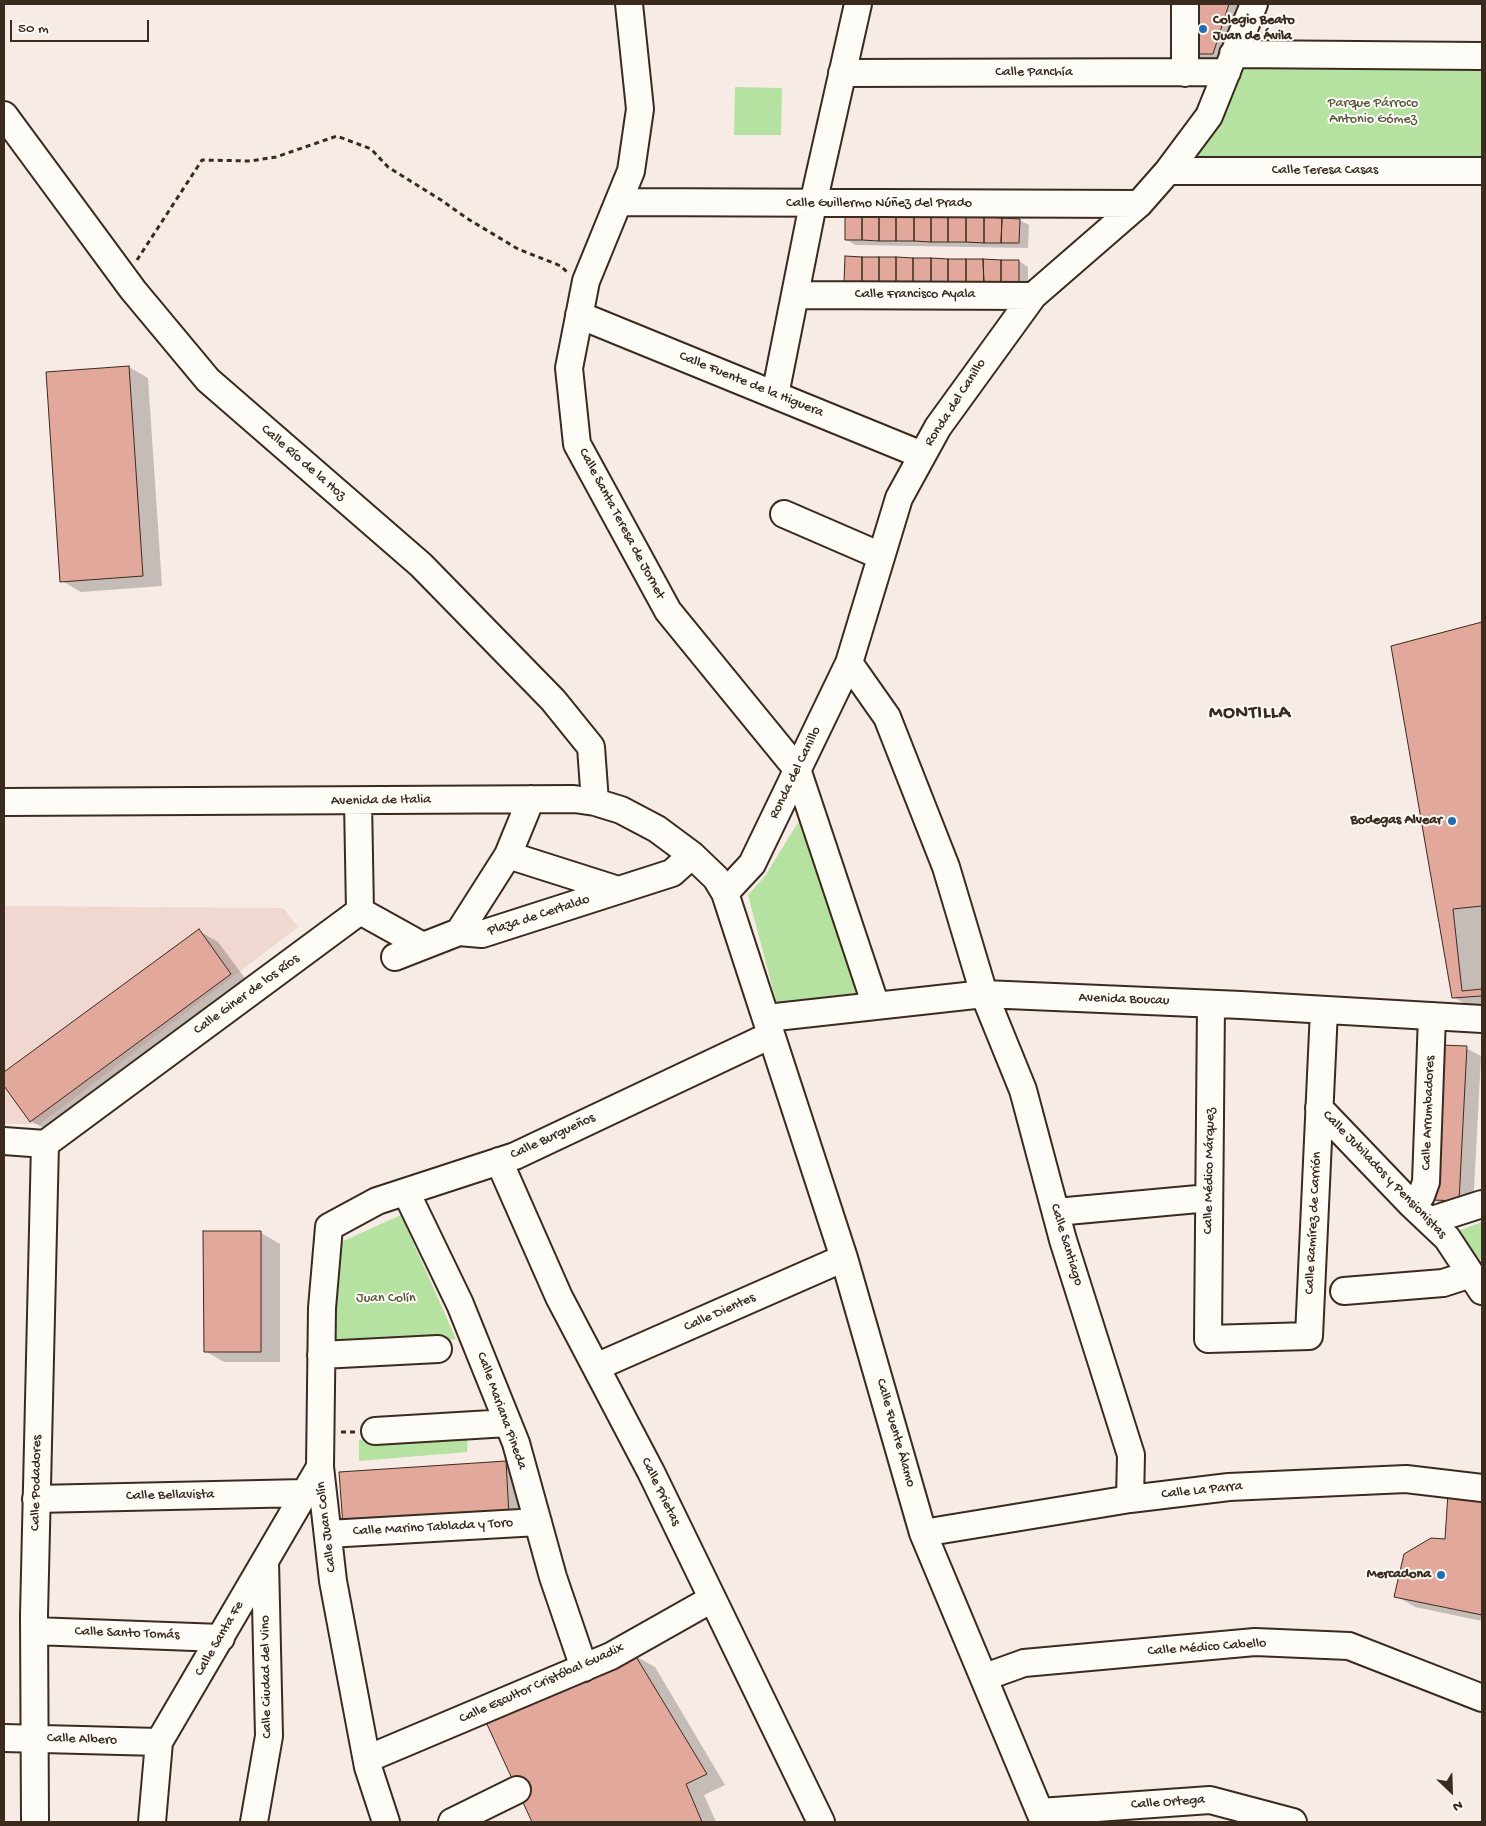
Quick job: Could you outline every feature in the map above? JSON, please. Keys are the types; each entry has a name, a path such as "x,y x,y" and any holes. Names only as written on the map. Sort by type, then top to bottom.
{"street":[{"name":"Calle Santa Teresa de Jornet","path":"630,4 640,109 631,171 620,202 586,281 569,368 577,444 668,611 797,769"},
{"path":"775,395 813,204 858,4"},
{"path":"1185,4 1186,73"},
{"name":"Ronda del Canillo","path":"725,893 752,864 849,663 899,498 938,426 1033,296 1138,204 1168,171 1209,116 1254,4"},
{"name":"Calle Panchía","path":"842,73 1186,73 1230,63 1482,56"},
{"name":"Calle Río de la Hoz","path":"4,115 124,278 208,380 421,565 553,700 591,747 595,802"},
{"name":"Calle Teresa Casas","path":"1168,171 1482,171"},
{"name":"Calle Guillermo Núñez del Prado","path":"620,202 1138,204"},
{"name":"Calle Francisco Ayala","path":"796,295 1033,296"},
{"name":"Calle Fuente de la Higuera","path":"582,303 775,395 922,455"},
{"path":"784,514 881,556"},
{"name":"Calle Santiago","path":"849,663 887,717 946,867 984,994 1023,1090 1056,1212 1130,1455 1130,1499"},
{"path":"797,769 876,1006"},
{"name":"Avenida de Italia","path":"4,802 358,802 531,799 574,799 595,802 622,810 657,829 692,855 716,878 725,893 769,1026"},
{"name":"Plaza de Certaldo","path":"459,932 508,855 531,799"},
{"path":"358,802 360,912 423,946"},
{"name":"Plaza de Certaldo","path":"508,855 618,890"},
{"name":"Plaza de Certaldo","path":"395,957 459,932 482,934 672,873 692,855"},
{"name":"Calle Giner de los Ríos","path":"46,1144 360,912"},
{"name":"Avenida Boucau","path":"769,1026 876,1006 984,994 1482,1019"},
{"name":"Calle Médico Márquez","path":"1208,1339 1212,1004"},
{"name":"Calle Ramírez de Carrión","path":"1208,1339 1309,1336 1324,1010"},
{"name":"Calle Arrumbadores","path":"1420,1213 1421,1196 1426,1182 1432,1016"},
{"name":"Calle Burgueños","path":"329,1227 377,1202 515,1156 769,1026"},
{"name":"Calle Fuente Álamo","path":"769,1026 844,1258 923,1532 1042,1817"},
{"name":"Calle Jubilados y Pensionistas","path":"1319,1108 1420,1213 1447,1238 1476,1283"},
{"path":"4,1141 46,1144"},
{"name":"Calle Podadores","path":"35,1822 34,1631 36,1499 46,1144"},
{"name":"Calle Prietas","path":"499,1161 559,1297 651,1472 821,1822"},
{"name":"Calle Mariana Pineda","path":"406,1192 460,1304 516,1443 553,1577 584,1668"},
{"path":"1056,1212 1209,1198"},
{"path":"1420,1213 1482,1204"},
{"name":"Calle Juan Colín","path":"329,1227 322,1308 320,1467 333,1582 367,1759 386,1822"},
{"name":"Calle Dientes","path":"596,1367 844,1258"},
{"path":"1344,1290 1443,1283 1476,1283"},
{"path":"321,1355 438,1349"},
{"path":"375,1431 508,1423"},
{"name":"Calle Santa Fe","path":"152,1822 159,1742 320,1467"},
{"name":"Calle La Parra","path":"923,1532 1130,1499 1229,1487 1406,1479 1482,1488"},
{"name":"Calle Bellavista","path":"36,1499 304,1493"},
{"name":"Calle Marino Tablada y Toro","path":"328,1534 538,1522"},
{"name":"Calle Ciudad del Vino","path":"254,1822 269,1736 265,1560"},
{"name":"Calle Escultor Cristóbal Guadix","path":"367,1759 611,1656 712,1599"},
{"name":"Calle Santo Tomás","path":"34,1631 221,1638"},
{"name":"Calle Médico Cabello","path":"985,1677 1024,1663 1255,1642 1330,1645 1349,1646 1482,1698"},
{"name":"Calle Albero","path":"4,1738 159,1742"},
{"path":"452,1822 517,1790"},
{"name":"Calle Ortega","path":"1042,1817 1210,1800 1293,1822"}],"path":[{"path":"124,278 202,160 250,161 276,157 337,136 371,149 388,168 404,179 518,249 561,266 582,303"},
{"path":"320,1433 375,1431"}],"shaded area":[{"path":"4,906 283,908 298,927 40,1124 4,1124"}],"green space":[{"name":"Parque Párroco Antonio Gómez","path":"1243,63 1482,66 1482,159 1190,158"},
{"path":"735,87 782,88 781,135 734,135"},
{"path":"799,821 861,992 777,1005 748,895 765,876"},
{"name":"Juan Colín","path":"401,1215 456,1339 334,1355 341,1242"},
{"path":"1482,1222 1482,1262 1458,1231"},
{"path":"468,1434 467,1452 359,1461 359,1440"}],"building":[{"name":"Colegio Beato Juan de Ávila","path":"1185,4 1229,4 1213,54 1185,54"},
{"path":"845,213 862,213 862,240 845,240"},
{"path":"862,213 879,214 879,241 862,240"},
{"path":"879,214 896,215 896,241 879,241"},
{"path":"896,215 914,215 914,241 896,241"},
{"path":"914,215 931,216 931,242 914,241"},
{"path":"931,216 948,216 948,242 931,242"},
{"path":"948,216 966,217 966,242 948,242"},
{"path":"966,217 984,217 984,243 966,242"},
{"path":"984,217 1002,218 1001,243 984,243"},
{"path":"1002,218 1020,219 1019,243 1001,243"},
{"path":"845,256 862,257 862,284 844,283"},
{"path":"862,257 879,257 879,284 862,284"},
{"path":"879,257 896,257 896,284 879,284"},
{"path":"896,257 913,258 913,284 896,284"},
{"path":"913,258 931,258 931,284 913,284"},
{"path":"931,258 948,259 948,285 931,284"},
{"path":"948,259 966,259 966,285 948,285"},
{"path":"966,259 983,259 984,285 966,285"},
{"path":"983,259 1001,260 1001,285 984,285"},
{"path":"1001,260 1019,260 1019,285 1001,285"},
{"path":"129,366 143,576 60,582 46,372"},
{"name":"Bodegas Alvear","path":"1482,622 1482,996 1452,998 1391,646"},
{"path":"1482,906 1482,989 1462,991 1453,909"},
{"path":"199,929 231,974 30,1122 4,1086 4,1072"},
{"path":"1440,1045 1467,1046 1459,1201 1433,1200"},
{"path":"203,1231 261,1231 261,1352 204,1352"},
{"path":"506,1461 509,1515 343,1526 339,1472"},
{"name":"Mercadona","path":"1448,1493 1482,1496 1482,1615 1394,1597 1404,1554 1431,1538 1445,1539"},
{"path":"635,1655 707,1774 686,1784 702,1822 532,1822 485,1720"}],"place":[{"name":"Colegio Beato Juan de Ávila","path":"1203,29"},
{"name":"Bodegas Alvear","path":"1452,821"},
{"name":"Mercadona","path":"1441,1575"}],"district":[{"name":"MONTILLA","path":"1250,714"}]}
